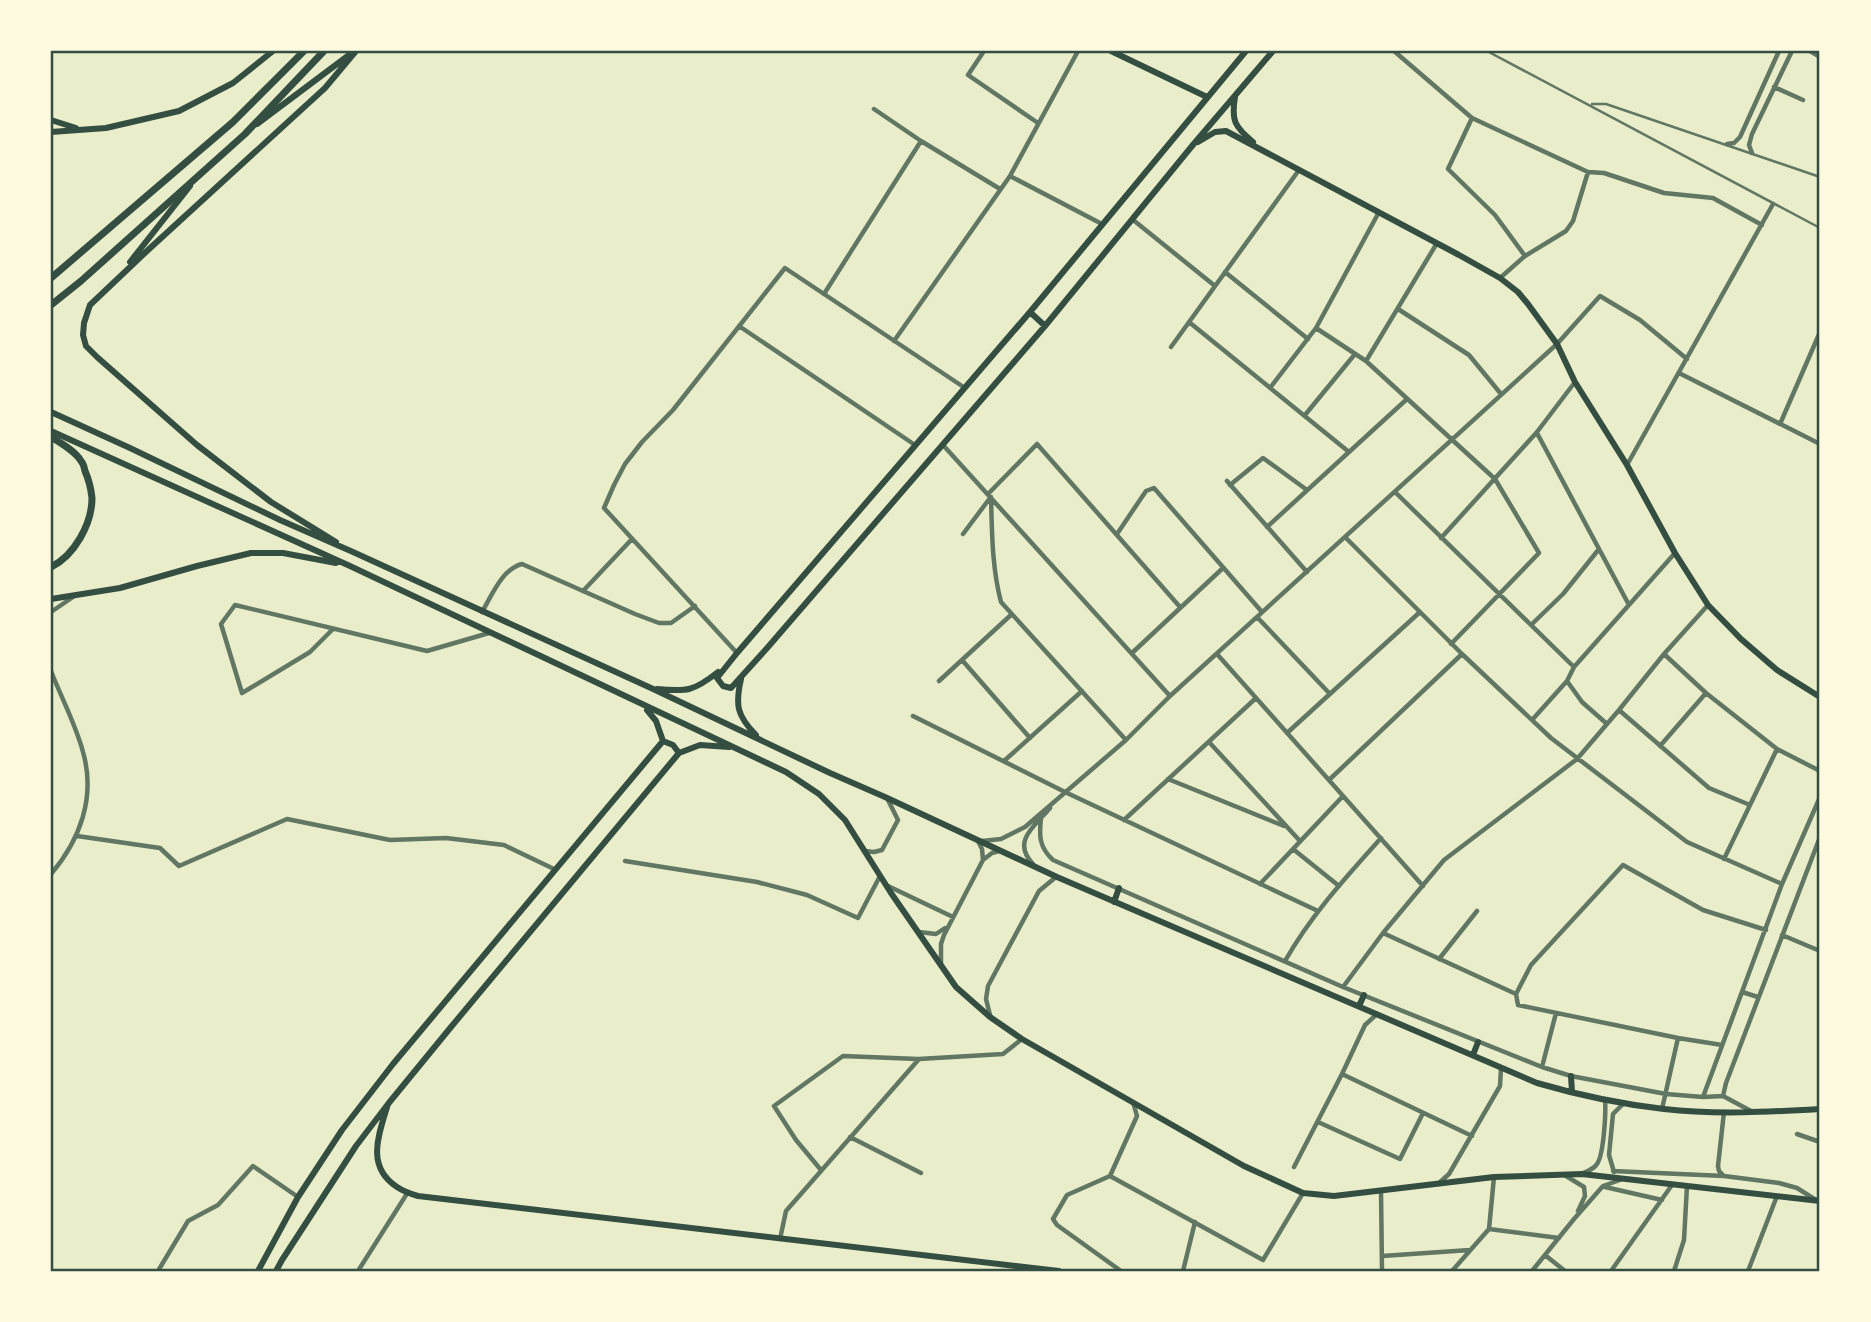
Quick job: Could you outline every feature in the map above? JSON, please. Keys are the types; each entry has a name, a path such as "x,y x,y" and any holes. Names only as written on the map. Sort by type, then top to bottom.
{"highway":[{"path":"51,278 233,122 304,51"},
{"path":"51,305 245,134 324,51"},
{"path":"51,434 81,461 89,480 92,500 87,525 75,547 51,567"}],"main road":[{"path":"51,132 106,128 180,111 233,83 273,51"},
{"path":"245,134 356,51"},
{"path":"353,552 271,502 169,421 86,346 83,335 90,305 325,88 356,51"},
{"path":"1111,51 1207,97"},
{"path":"1246,51 1030,312 737,653 717,678 723,686 731,688 742,677 943,445 1273,51"},
{"path":"1236,95 1234,122 1259,148"},
{"path":"51,120 81,129"},
{"path":"1195,144 1215,132 1226,131 1437,243 1500,278 1518,292 1557,344 1574,382 1627,465 1675,553 1708,605 1741,639 1777,670 1820,697"},
{"path":"113,283 198,176"},
{"path":"1030,312 1045,326"},
{"path":"51,412 1037,868 1536,1083 1572,1093 1662,1109 1820,1109"},
{"path":"51,434 350,566 786,772 819,794 845,820 956,987 990,1017 1022,1039 1244,1166 1303,1193 1334,1196 1494,1177 1582,1174 1820,1201"},
{"path":"51,599 120,588 251,553 283,552 350,566"},
{"path":"651,688 677,691 692,689 728,665"},
{"path":"742,677 737,703 740,714 760,738"},
{"path":"643,706 656,721 663,741 673,745 680,753"},
{"path":"258,1271 298,1198 342,1130 393,1064 663,741"},
{"path":"276,1271 356,1146 388,1104 680,753 700,745 735,748"},
{"path":"1114,902 1119,888"},
{"path":"1359,1006 1364,995"},
{"path":"1473,1055 1478,1042"},
{"path":"1571,1076 1572,1093"},
{"path":"388,1104 378,1136 376,1157 383,1175 397,1188 418,1196 1059,1271"},
{"path":"1002,1271 1012,1266"}],"street":[{"path":"984,51 968,75 1038,123"},
{"path":"894,341 1010,176 1078,51"},
{"path":"1394,51 1472,118 1588,172 1604,173 1664,193 1713,198 1762,225"},
{"path":"1488,51 1820,228"},
{"path":"1727,144 1734,143 1740,137 1779,51"},
{"path":"1752,153 1749,145 1752,134 1792,51"},
{"path":"1810,51 1820,57"},
{"path":"1774,87 1802,100"},
{"path":"1589,104 1606,104 1820,177"},
{"path":"874,109 1000,189"},
{"path":"1472,118 1448,169 1495,215 1525,256"},
{"path":"824,294 921,141"},
{"path":"1171,347 1299,170"},
{"path":"1500,278 1525,256 1566,230 1573,221 1588,172"},
{"path":"1010,176 1102,224"},
{"path":"1627,465 1773,204"},
{"path":"1270,388 1316,328 1379,212"},
{"path":"1132,219 1215,286"},
{"path":"1366,361 1437,243"},
{"path":"737,653 604,508 625,464 673,410 785,268 965,388"},
{"path":"1225,272 1308,339"},
{"path":"984,860 979,841 1002,839 1024,827 1126,740 1170,696 1557,344 1600,296 1640,320 1687,359"},
{"path":"1397,309 1469,355 1502,394"},
{"path":"1189,322 1349,452"},
{"path":"739,326 916,446"},
{"path":"1316,328 1366,361 1495,479 1539,553 1451,644"},
{"path":"1780,424 1820,332"},
{"path":"1304,416 1355,354"},
{"path":"1679,373 1820,444"},
{"path":"1441,538 1537,432 1574,382"},
{"path":"1267,527 1407,398"},
{"path":"1537,432 1629,605"},
{"path":"963,534 989,496 1037,444 1180,607"},
{"path":"943,445 1170,696"},
{"path":"1307,490 1263,458 1228,483 1307,572"},
{"path":"1117,534 1146,491 1154,488 1262,612"},
{"path":"1395,491 1574,667"},
{"path":"989,496 992,547 1001,602 1126,740"},
{"path":"1345,537 1451,644 1577,759 1687,842 1782,884"},
{"path":"583,591 632,538"},
{"path":"1531,625 1563,594 1599,549"},
{"path":"1532,720 1566,681 1574,667 1675,553"},
{"path":"482,612 505,574 522,564 659,623 671,623 695,606"},
{"path":"1132,653 1223,568"},
{"path":"51,612 74,596"},
{"path":"333,629 310,652 242,693 221,624 235,605 427,651 490,632"},
{"path":"1343,987 1383,933 1444,860 1577,759 1708,605"},
{"path":"1287,733 1420,612"},
{"path":"939,681 1012,614"},
{"path":"1257,617 1330,694"},
{"path":"1217,654 1423,886"},
{"path":"1329,780 1462,654"},
{"path":"1664,654 1706,693 1777,749 1820,771"},
{"path":"962,660 1030,738"},
{"path":"51,671 83,753 88,781 86,808 77,836 51,874"},
{"path":"1566,681 1581,702 1607,724"},
{"path":"1003,761 1082,691"},
{"path":"1660,746 1706,693"},
{"path":"1124,820 1256,698"},
{"path":"1619,710 1709,788 1750,805"},
{"path":"913,716 1065,792 1318,911"},
{"path":"1209,742 1300,841"},
{"path":"1724,859 1777,749"},
{"path":"1168,779 1288,828"},
{"path":"1037,868 1026,857 1024,839 1065,792"},
{"path":"1260,884 1343,796"},
{"path":"866,851 882,850 898,820 885,797"},
{"path":"1703,1097 1782,884 1820,797"},
{"path":"1813,813 1820,816"},
{"path":"1041,818 1041,841 1045,852 1053,860 1343,987 1542,1068 1666,1094 1723,1096 1752,1111"},
{"path":"77,836 160,848 179,866 287,819 390,840 446,838 504,845 554,869"},
{"path":"1723,1096 1820,837"},
{"path":"1285,961 1318,911 1381,838"},
{"path":"1293,849 1339,886"},
{"path":"941,964 941,944 953,917 984,860 1001,850"},
{"path":"625,861 757,881 807,895 858,918 880,875"},
{"path":"1722,1045 1518,1005 1516,994 1531,965 1623,865 1703,909 1766,930"},
{"path":"990,1017 986,999 988,986 1038,891 1057,877"},
{"path":"887,886 953,917"},
{"path":"1438,959 1477,911"},
{"path":"919,932 936,934 949,925"},
{"path":"1383,933 1516,994"},
{"path":"1782,935 1820,951"},
{"path":"1742,992 1758,997"},
{"path":"1293,1167 1365,1025 1378,1013"},
{"path":"1542,1068 1556,1013"},
{"path":"1662,1109 1678,1038"},
{"path":"821,1170 796,1140 774,1106 843,1056 919,1059 1003,1054 1022,1039"},
{"path":"780,1239 786,1211 919,1059"},
{"path":"1438,1184 1449,1174 1500,1086 1501,1068"},
{"path":"1342,1074 1472,1136"},
{"path":"1582,1174 1599,1163 1606,1112 1605,1099"},
{"path":"1121,1271 1057,1225 1053,1219 1067,1195 1110,1176 1137,1116 1132,1102"},
{"path":"1532,1271 1603,1186 1619,1179 1609,1156 1613,1114 1624,1102"},
{"path":"1724,1111 1718,1166 1724,1176"},
{"path":"1318,1122 1400,1159 1423,1113"},
{"path":"1797,1134 1820,1142"},
{"path":"850,1137 921,1173"},
{"path":"158,1271 188,1221 218,1205 253,1166 298,1198"},
{"path":"1614,1171 1724,1176 1779,1183 1797,1188 1820,1201"},
{"path":"1562,1174 1584,1187 1585,1196 1574,1219"},
{"path":"1110,1176 1263,1260 1303,1193"},
{"path":"1452,1271 1489,1229 1494,1177"},
{"path":"1611,1271 1673,1184"},
{"path":"1603,1186 1662,1200"},
{"path":"1674,1271 1684,1240 1687,1186"},
{"path":"1381,1191 1382,1271"},
{"path":"358,1271 408,1192"},
{"path":"1748,1271 1777,1196"},
{"path":"1183,1271 1195,1222"},
{"path":"1489,1229 1559,1238"},
{"path":"1382,1256 1470,1250"},
{"path":"1545,1255 1565,1271"}]}
